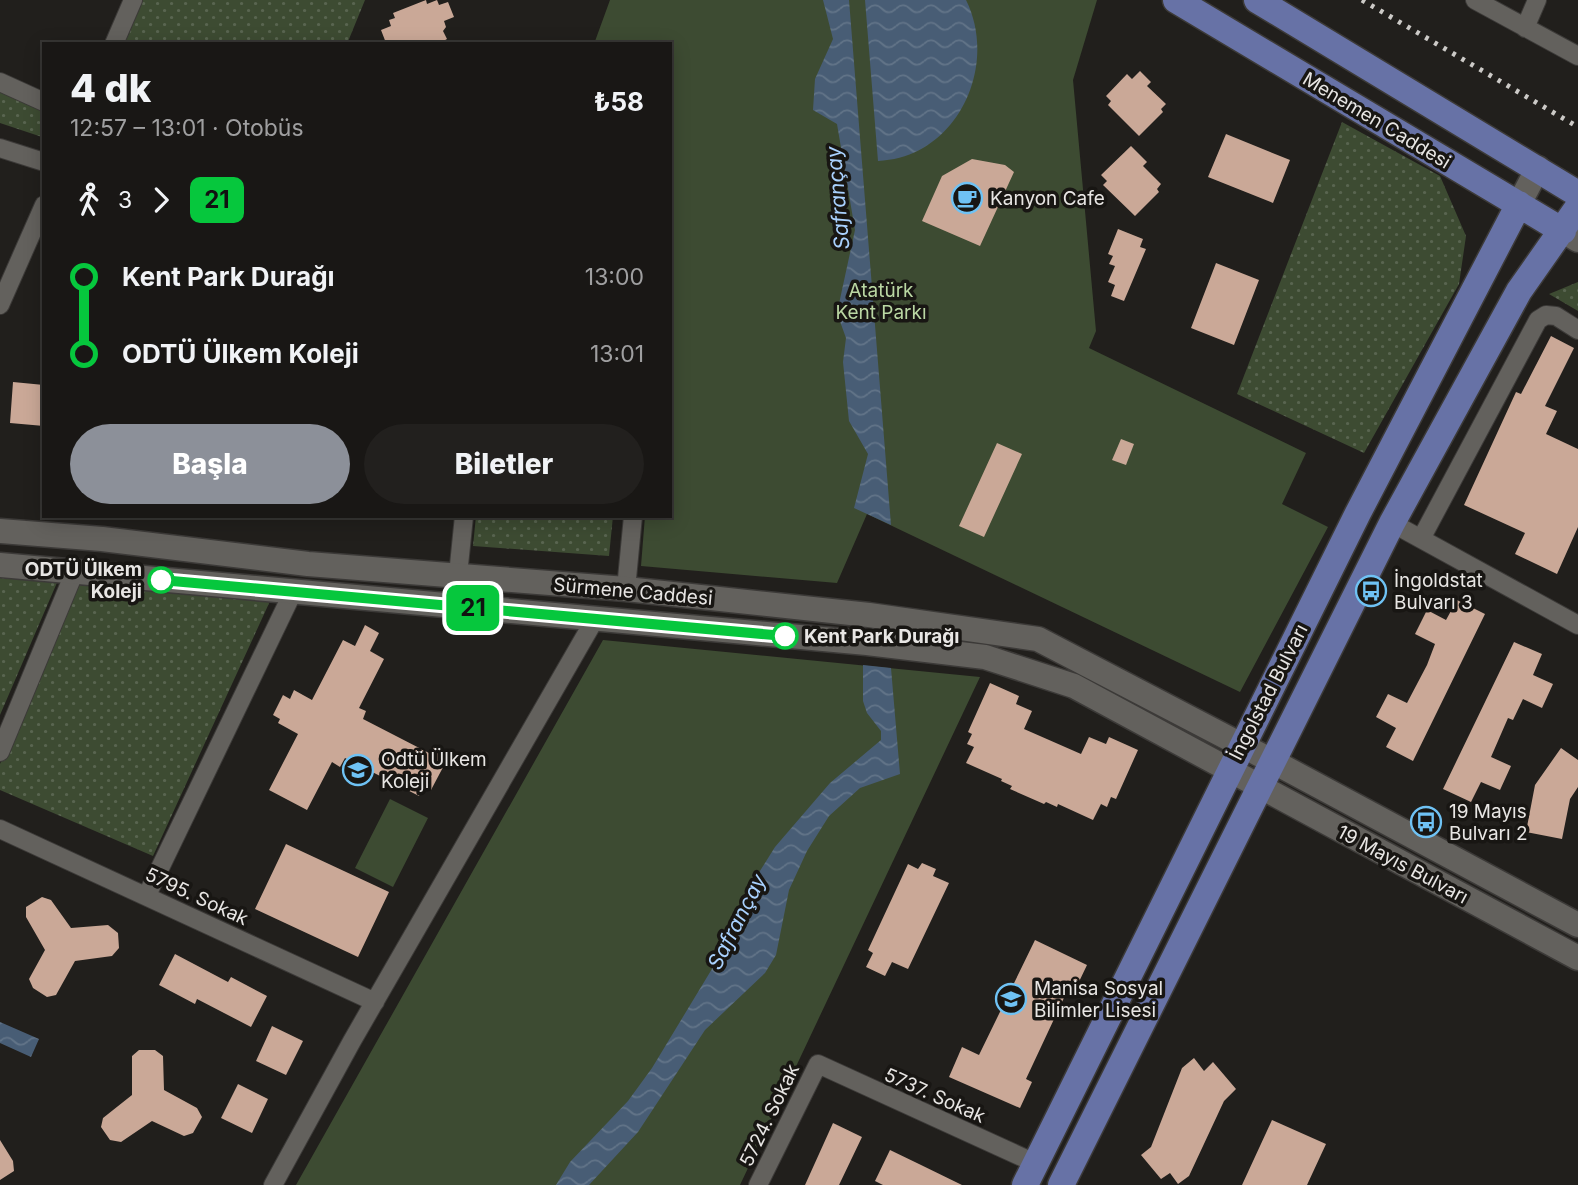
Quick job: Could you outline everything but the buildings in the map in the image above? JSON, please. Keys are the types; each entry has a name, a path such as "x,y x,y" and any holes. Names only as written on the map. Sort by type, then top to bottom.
{"main road":[{"name":"Menemen Caddesi","path":"1176,0 1570,235"},
{"path":"1256,0 1578,194"},
{"path":"1519,204 1538,168"},
{"name":"İngolstad Bulvarı","path":"1030,1174 1241,744 1519,204"},
{"name":"İngolstad Bulvarı","path":"1069,1182 1272,761 1392,523 1519,291 1570,235 1578,207"},
{"name":"Sürmene Caddesi","path":"0,531 102,539 308,564 626,589 869,615 1038,639 1241,744"},
{"path":"293,592 308,564"},
{"name":"Sürmene Caddesi","path":"0,565 867,643 985,657 1074,686 1228,771"},
{"path":"590,586 591,619"},
{"path":"867,643 869,615"},
{"name":"19 Mayıs Bulvarı","path":"1241,744 1578,925"},
{"name":"19 Mayıs Bulvarı","path":"1228,771 1578,958"}],"street":[{"path":"115,42 133,0"},
{"path":"1475,0 1578,56"},
{"path":"1525,28 1537,0"},
{"path":"0,82 42,101"},
{"path":"0,148 42,161"},
{"path":"0,305 42,210"},
{"path":"1422,537 1538,320 1546,314 1556,316 1578,330"},
{"path":"458,575 464,518"},
{"path":"626,589 633,518"},
{"path":"1392,523 1422,537 1578,625"},
{"path":"0,752 75,572"},
{"path":"147,895 293,592"},
{"path":"272,1185 591,619"},
{"name":"5795. Sokak","path":"0,829 375,1002"},
{"name":"5737. Sokak","path":"818,1065 1030,1174"},
{"name":"5724. Sokak","path":"758,1185 818,1065"}],"green space":[{"path":"139,0 365,0 348,42 121,42"},
{"name":"Atatürk Kent Parkı","path":"610,0 1097,0 1073,80 1096,331 1089,348 1306,453 1282,504 1328,527 1240,692 867,514 837,583 641,566 645,518 672,518 672,42 595,42"},
{"path":"0,89 42,108 42,137 0,123"},
{"path":"1342,122 1440,176 1466,236 1459,284 1364,453 1237,394"},
{"path":"1578,282 1578,311 1549,294"},
{"path":"476,518 613,518 609,556 473,546"},
{"path":"0,573 59,578 0,715"},
{"path":"75,585 271,599 153,856 0,790 0,764"},
{"path":"603,640 980,677 740,1185 296,1185"},
{"path":"390,799 428,818 393,887 355,868"}],"water":[{"path":"823,0 849,0 891,525 854,508 868,454 849,421 843,362 846,338 837,313 855,230 837,124 813,110 815,79 833,39"},
{"path":"865,0 966,0 975,26 977,53 973,79 964,104 949,126 930,144 906,156 878,161"},
{"name":"Safrançay","path":"863,665 891,668 900,774 860,788 829,816 807,851 789,890 776,955 765,973 705,1030 638,1132 589,1185 556,1185 570,1162 628,1101 652,1068 718,959 753,882 775,847 830,783 881,740 881,731 867,713 863,701"},
{"path":"0,1022 39,1039 31,1057 0,1043"}],"railway":[{"path":"1362,0 1578,127"}],"bus line":[{"name":"21","path":"161,580 785,636"}],"place":[{"name":"Kanyon Cafe","path":"967,198"},
{"name":"ODTÜ Ülkem Koleji","path":"161,580"},
{"name":"İngoldstat Bulvarı 3","path":"1371,591"},
{"name":"Kent Park Durağı","path":"785,636"},
{"name":"Odtü Ülkem Koleji","path":"358,770"},
{"name":"19 Mayıs Bulvarı 2","path":"1426,822"},
{"name":"Manisa Sosyal Bilimler Lisesi","path":"1011,999"}]}
